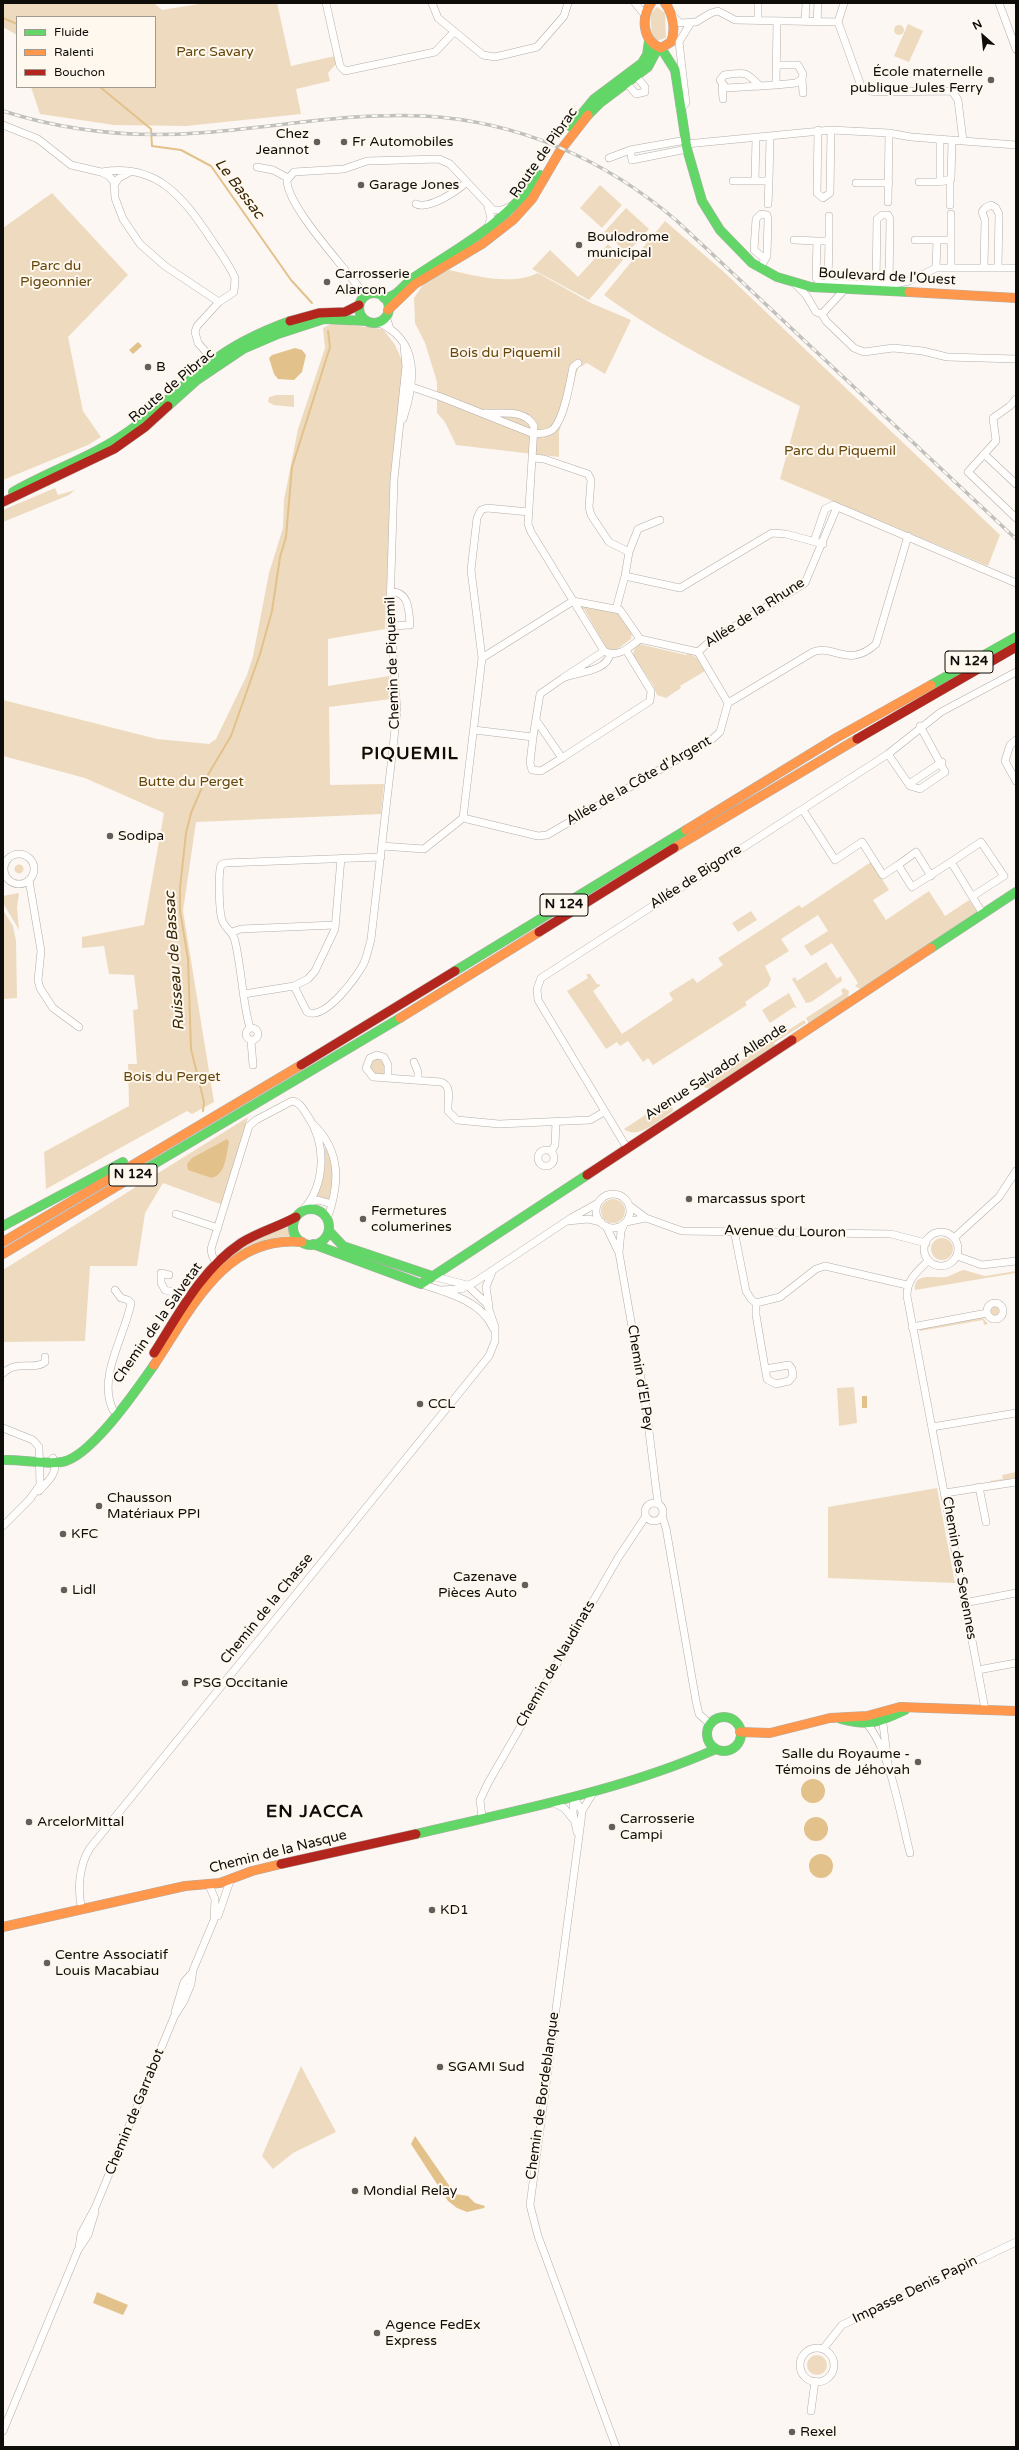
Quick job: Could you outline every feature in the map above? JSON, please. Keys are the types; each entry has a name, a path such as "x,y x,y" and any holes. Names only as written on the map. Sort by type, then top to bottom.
{"main road":[{"path":"650,4 645,15 649,41 662,50 673,38 668,6"},
{"name":"Route de Pibrac","path":"384,298 395,296 411,279 503,224 523,198 583,110 645,61 649,41"},
{"name":"Route de Pibrac","path":"387,313 415,284 459,260 532,199 560,151 581,122 600,103 653,61 662,50"},
{"name":"Boulevard de l'Ouest","path":"662,50 676,74 686,144 697,188 713,221 742,255 760,268 794,283 827,285 844,290 883,287 1016,298"},
{"path":"375,293 384,298 387,313 377,322 366,321 360,312 359,305 365,296 375,293"},
{"name":"Route de Pibrac","path":"3,497 33,480 112,442 129,431 215,362 247,339 320,312 348,312 359,305"},
{"name":"Route de Pibrac","path":"3,502 114,448 145,427 215,362 260,341 315,321 330,318 348,321 366,321"},
{"name":"N 124","path":"3,1242 368,1025 836,738 1016,636"},
{"name":"N 124","path":"3,1254 406,1014 758,796 1015,648"},
{"name":"Avenue Salvador Allende","path":"432,1276 1016,892"},
{"path":"3,1226 64,1192 205,1122"},
{"path":"315,1209 324,1214 327,1219 329,1231 343,1246 432,1276 421,1284 314,1244 302,1242 293,1228 299,1214 315,1209"},
{"name":"Chemin de la Salvetat","path":"3,1453 18,1458 41,1461 66,1461 77,1456 110,1424 221,1272 229,1258 246,1240 273,1230 299,1214"},
{"path":"314,1244 323,1240 329,1231"},
{"name":"Chemin de la Salvetat","path":"55,1460 76,1450 113,1410 217,1262 267,1243 281,1240 302,1242"},
{"name":"Chemin de la Salvetat","path":"3,1460 18,1458"},
{"path":"740,1732 770,1733 833,1717 874,1714 894,1708 985,1709 1016,1711"},
{"path":"833,1717 867,1724 882,1721 901,1711 918,1708"},
{"path":"697,1757 708,1738 710,1724 721,1717 730,1718 737,1723 740,1732 739,1742 731,1749 716,1749 708,1738"},
{"name":"Chemin de la Nasque","path":"3,1927 185,1886 209,1885 230,1881 252,1871 482,1817 574,1798 593,1793 716,1749"}],"street":[{"path":"326,3 340,66 345,71 435,52 454,32"},
{"path":"432,3 436,16 454,32 489,58 532,49 541,44 564,16 568,3"},
{"path":"636,3 650,4"},
{"path":"636,3 645,15"},
{"path":"758,3 758,21"},
{"path":"805,22 806,3"},
{"path":"817,22 818,3"},
{"path":"844,3 838,22 857,80 862,87 875,92 952,91 958,100 963,141"},
{"path":"999,3 1016,49"},
{"path":"668,6 680,23 690,24 718,11 736,20 838,22"},
{"path":"776,84 777,21"},
{"path":"680,109 686,103 679,42 690,24"},
{"path":"777,65 799,66 803,72 803,93"},
{"path":"723,99 720,80 724,75 750,74 760,86"},
{"path":"630,87 636,94 645,92 645,87 636,76"},
{"path":"722,86 726,88 796,83 802,79"},
{"path":"3,125 38,139 71,165 101,172 132,171 151,177 174,192 189,207 202,224 236,280 234,292 219,302 197,326 195,332 198,343 215,362"},
{"path":"609,158 630,150 632,160 686,144 770,137 818,130 889,133 940,140 1016,145"},
{"path":"818,130 817,193 822,198 830,193 831,130"},
{"path":"888,202 889,133"},
{"path":"755,181 756,137"},
{"path":"768,204 770,137"},
{"path":"940,140 940,182"},
{"path":"950,204 952,141"},
{"path":"288,178 296,171 339,170 367,161 434,159 450,164 486,205 496,211 503,224"},
{"path":"257,167 273,170 288,178"},
{"path":"114,185 122,176 132,171"},
{"path":"101,172 111,178 114,185 114,195 119,209 140,244 165,266 219,302"},
{"path":"288,178 289,191 309,224 365,296"},
{"path":"919,182 940,182 950,180"},
{"path":"733,181 769,181"},
{"path":"416,204 424,205 441,199 467,182"},
{"path":"856,183 889,183"},
{"path":"496,211 506,209 523,198"},
{"path":"484,234 491,220 486,205"},
{"path":"984,268 985,220 982,212 985,208 991,205 996,208 999,214 998,268"},
{"path":"760,268 765,259 768,253 768,217 760,214 756,218 754,250 765,259"},
{"path":"951,214 951,268"},
{"name":"Boulevard de l'Ouest","path":"882,215 890,217 890,238 883,287 876,238 877,218 882,215"},
{"name":"Boulevard de l'Ouest","path":"817,240 816,278 819,282 827,285 829,216"},
{"path":"876,238 890,238"},
{"path":"794,240 829,241"},
{"path":"915,240 951,240"},
{"path":"936,268 937,240"},
{"path":"827,285 883,287 909,281 936,268 1016,268"},
{"path":"794,283 806,295 814,311 822,314 826,321 854,348 864,352 893,348 923,351 947,358 1016,359"},
{"path":"822,314 844,290"},
{"name":"Chemin de Piquemil","path":"387,313 390,329"},
{"name":"Chemin de Piquemil","path":"294,986 305,1009 310,1014 327,1007 342,993 364,962 372,933 397,712 390,626 394,479 407,386 404,346 390,329 377,322"},
{"path":"407,386 485,414 534,434 544,433 556,427 564,404 573,367 578,362"},
{"path":"1016,398 1012,405 993,418 997,440 968,472 1016,518"},
{"path":"485,414 525,416 530,418 534,426 534,458 528,524 531,532 573,601 607,653"},
{"path":"984,454 1016,484"},
{"path":"534,458 544,459 588,474 591,480 590,507 592,515 609,542 629,552"},
{"path":"814,541 827,507 830,505 908,536 1016,583"},
{"name":"Allée de la Rhune","path":"698,652 709,642 805,583 823,544 837,507"},
{"path":"382,846 424,849 463,818 482,658 472,570 477,516 481,510 487,508 529,512"},
{"path":"616,609 625,576 629,552 638,529 660,520"},
{"path":"625,576 680,588 772,533 776,532 823,544"},
{"path":"482,658 573,601 616,609 624,614 640,639 698,652 728,703 813,652 821,650 848,656 864,652 876,644 908,536"},
{"path":"390,626 410,625 406,601 399,593 391,592"},
{"path":"626,650 651,690 650,702 541,771 532,770 530,763 533,737 542,691 607,653 626,650 640,639"},
{"name":"Allée de Bigorre","path":"627,1148 538,1000 537,989 541,978 888,754 920,726 941,712 1016,672"},
{"name":"Allée de la Côte d'Argent","path":"463,818 538,836 547,835 711,740 720,732 728,703"},
{"path":"536,720 562,758"},
{"path":"888,754 913,788 920,789 945,772 942,762 920,726"},
{"path":"474,730 533,737"},
{"path":"1016,740 1010,745 1005,761 1016,781"},
{"path":"803,810 835,860 862,842 883,875 916,852 931,876"},
{"path":"898,865 912,888 981,842 1004,876 973,896"},
{"path":"22,854 30,857 34,865 33,874 29,880 20,884 8,880 4,871 6,861 13,855 22,854"},
{"path":"253,1065 250,1041 245,1036 250,1028 244,1006 244,994 232,932 224,925 222,918 220,868 222,864 381,856"},
{"path":"244,994 294,986 308,979 315,971 334,934 341,858"},
{"path":"951,862 983,914"},
{"path":"3,885 8,880"},
{"path":"29,880 41,951 38,980 40,988 53,1008 79,1026"},
{"path":"232,932 242,929 336,925"},
{"path":"414,1062 418,1072 418,1080"},
{"path":"388,1078 446,1084 448,1090 448,1111 457,1120 499,1124 556,1122 590,1120 604,1112"},
{"name":"Chemin de la Salvetat","path":"218,1228 250,1126 285,1103 297,1102 312,1123 319,1144 322,1163 318,1186 310,1202 299,1214"},
{"path":"551,1152 555,1145 556,1122"},
{"path":"312,1123 330,1145 335,1159 337,1174 332,1204 327,1219"},
{"path":"954,1238 1000,1197 1016,1171"},
{"path":"440,1290 452,1291 468,1285 598,1203 602,1198 612,1194 623,1197 630,1206 630,1212 625,1223"},
{"path":"310,1202 318,1200 332,1204"},
{"path":"598,1203 596,1213 604,1224"},
{"name":"Avenue du Louron","path":"630,1206 646,1218 682,1231 734,1230 891,1234 926,1243"},
{"path":"176,1214 218,1228 211,1251 221,1272"},
{"path":"566,1222 588,1219 615,1228 632,1219 646,1218"},
{"name":"Chemin d'El Pey","path":"625,1223 620,1231 619,1253 646,1407 658,1504"},
{"name":"Chemin d'El Pey","path":"604,1224 619,1253"},
{"path":"734,1230 746,1291 751,1299 756,1303"},
{"path":"937,1233 947,1234 954,1238 958,1247 957,1256 952,1263 944,1266 936,1265 928,1261 924,1252 926,1243 937,1233"},
{"path":"957,1256 982,1265 1016,1261"},
{"path":"756,1303 780,1297 816,1269 825,1266 907,1285 928,1261"},
{"path":"489,1308 486,1287 488,1279 495,1269"},
{"path":"169,1275 157,1272 165,1290 192,1297"},
{"path":"432,1276 468,1285"},
{"path":"421,1284 440,1290 476,1307 490,1322 495,1334"},
{"name":"Chemin de la Chasse","path":"82,1910 80,1881 84,1861 90,1848 481,1367 492,1351 495,1334 494,1320 489,1308 468,1285"},
{"name":"Chemin des Sevennes","path":"907,1285 907,1296 912,1327 945,1493 985,1709"},
{"path":"113,1410 109,1401 110,1376 131,1303 128,1300 121,1298 115,1290"},
{"path":"474,1293 476,1307"},
{"path":"756,1303 756,1315 765,1369"},
{"path":"994,1303 999,1304 1006,1310 1002,1316 995,1319 990,1318 987,1313 989,1305 994,1303"},
{"path":"912,1327 987,1313"},
{"path":"3,1373 13,1365 40,1365 45,1362 45,1357"},
{"path":"932,1428 1016,1413"},
{"path":"3,1428 36,1442 41,1451 40,1485 29,1500"},
{"path":"3,1526 53,1476 55,1460"},
{"path":"945,1493 1016,1482"},
{"path":"979,1487 986,1522"},
{"path":"662,1516 654,1521 646,1516 646,1507 649,1504 658,1504 663,1512 662,1516 666,1528 696,1702 699,1714 710,1724"},
{"name":"Chemin de Naudinats","path":"482,1817 480,1800 488,1783 618,1558 646,1516"},
{"path":"964,1602 1016,1593"},
{"path":"978,1670 1016,1663"},
{"path":"889,1771 882,1721 874,1714 867,1724 875,1734 889,1771 910,1853"},
{"path":"574,1798 582,1811 593,1793"},
{"path":"574,1798 574,1820 578,1839"},
{"path":"552,1802 564,1808 574,1820"},
{"name":"Chemin de Bordeblanque","path":"582,1811 530,2205 536,2230 616,2447"},
{"name":"Chemin de Garrabot","path":"214,1920 219,1915 230,1881"},
{"name":"Chemin de Garrabot","path":"3,2431 79,2248 81,2234 95,2208 174,2017 186,1995 193,1970 214,1920 215,1899 209,1885"},
{"name":"Impasse Denis Papin","path":"823,2349 842,2325 1016,2242"},
{"path":"812,2348 823,2349 831,2356 832,2371 825,2379 814,2381 801,2372 800,2360 807,2351 812,2348"},
{"path":"811,2411 814,2381"}],"green space":[{"name":"Parc Savary","path":"3,3 154,3 162,10 205,3 277,3 291,66 335,56 336,64 328,73 330,81 296,89 301,114 186,126 114,125 40,114 31,88 156,88 156,16 16,16 16,34 3,27"},
{"path":"657,7 665,13 666,38 656,41 652,36 650,14"},
{"path":"908,24 923,31 909,62 894,56"},
{"path":"899,25 904,30 899,35 894,30"},
{"path":"600,185 622,205 602,228 580,208"},
{"name":"Parc du Pigeonnier","path":"52,193 128,275 68,337 83,411 101,437 88,445 3,480 3,228"},
{"path":"626,208 649,229 627,253 604,232"},
{"name":"Parc du Piquemil","path":"665,221 724,272 1000,535 988,566 780,479 800,406 675,341 604,295"},
{"path":"608,244 623,260 589,300 532,269 550,250 578,277"},
{"name":"Bois du Piquemil","path":"449,270 494,279 517,279 538,273 591,303 631,320 605,374 587,363 578,368 559,432 559,457 456,445 445,422 437,413 437,382 425,343 415,323 414,298 425,282"},
{"path":"333,323 383,329 395,345 404,365 392,460 385,629 328,639 328,686 389,676 391,699 329,707 330,785 384,784 381,814 196,822 183,911 214,1102 192,1114 187,1111 46,1189 44,1152 129,1106 128,1064 137,1064 133,1010 138,1009 134,975 109,974 104,946 82,948 82,937 144,925 164,813 85,778 3,756 3,700 157,739 209,744 216,739 247,675 253,656 269,573 283,528 284,500 298,429 325,348 323,328"},
{"path":"277,395 294,395 294,407 274,405 268,402 269,397"},
{"path":"55,488 58,495 75,490 69,495 3,522 3,510"},
{"path":"580,605 618,612 632,632 631,639 616,650 607,649 584,609 580,609"},
{"path":"639,644 686,655 689,653 697,658 705,671 680,686 681,688 666,698 657,695 653,685 633,655 634,650"},
{"path":"871,862 889,890 873,900 886,920 929,891 945,916 969,900 978,913 860,989 855,986 858,983 832,943 811,956 804,946 828,931 818,915 781,939 789,951 765,966 771,979 768,986 745,1002 747,1005 653,1065 648,1058 643,1062 628,1041 620,1046 617,1042 606,1049 567,991 588,978 586,974 590,974 597,984 601,985 593,991 622,1034 673,1000 669,993 693,978 697,983 723,965 718,958 799,905 802,908"},
{"path":"19,864 24,869 19,874 14,869"},
{"path":"18,893 17,907 19,930 3,903 3,896"},
{"path":"3,910 13,926 16,941 17,998 3,999"},
{"path":"751,911 757,920 738,932 732,923"},
{"path":"826,962 837,979 841,976 842,981 811,1002 806,1003 792,979 795,977 797,981"},
{"path":"844,988 849,991 848,998 809,1024 806,1018 843,994 841,990"},
{"path":"789,993 797,1009 794,1007 770,1023 762,1010"},
{"path":"804,1020 806,1023 774,1043 776,1046 710,1089 704,1087 702,1081 705,1084"},
{"path":"378,1058 385,1062 385,1075 374,1073 369,1068 372,1061"},
{"path":"671,1098 673,1111 650,1127 636,1132 630,1132 624,1129"},
{"path":"248,1117 223,1205 163,1183 145,1213 137,1266 90,1266 85,1341 3,1342 3,1270"},
{"path":"325,1143 332,1165 332,1184 329,1200 316,1198 324,1175"},
{"path":"613,1199 618,1200 624,1206 624,1216 618,1222 613,1223 608,1222 602,1216 601,1211 602,1206 608,1200"},
{"path":"291,1225 293,1236 279,1237 233,1256 244,1246"},
{"path":"942,1238 950,1241 953,1249 950,1257 942,1260 934,1257 931,1249 934,1241"},
{"path":"964,1270 985,1276 1016,1271 1016,1273 915,1290 915,1284 921,1278 946,1277"},
{"path":"995,1305 999,1307 1001,1311 999,1315 995,1317 991,1315 989,1311 991,1307"},
{"path":"982,1317 988,1324 984,1325 983,1320 920,1331 920,1328"},
{"path":"854,1387 857,1423 839,1426 837,1388"},
{"path":"1016,1472 1016,1478 990,1482 1003,1479 1002,1475"},
{"path":"937,1488 955,1583 828,1578 828,1507"},
{"path":"301,2066 336,2132 293,2153 273,2169 262,2156"},
{"path":"817,2355 824,2358 827,2365 824,2372 817,2375 810,2372 807,2365 810,2358"}],"shaded area":[{"path":"138,342 142,346 133,354 129,350"},
{"path":"295,348 302,350 306,355 302,372 294,380 278,379 274,374 269,358 272,355"},
{"path":"227,1139 229,1142 225,1163 217,1176 212,1178 188,1170 187,1164 192,1158"},
{"path":"862,1396 867,1396 867,1408 862,1408"},
{"path":"813,1779 822,1782 825,1791 822,1800 813,1803 804,1800 801,1791 804,1782"},
{"path":"816,1817 821,1818 827,1824 827,1834 821,1840 816,1841 811,1840 805,1834 804,1829 805,1824 811,1818"},
{"path":"821,1854 829,1858 833,1866 829,1874 821,1878 813,1874 809,1866 813,1858"},
{"path":"415,2136 455,2194 468,2196 475,2203 485,2206 484,2208 467,2212 457,2208 448,2201 411,2144"},
{"path":"97,2292 128,2305 123,2315 93,2303"}],"waterway":[{"name":"Le Bassac","path":"3,18 16,24"},
{"name":"Le Bassac","path":"101,88 151,129 152,146 181,150 211,166 291,280 312,303"},
{"name":"Ruisseau de Bassac","path":"203,1111 204,1102 191,1049 188,959 180,911 180,888 186,833 191,813 206,778 231,736 260,654 272,611 280,557 286,537 292,467 330,347 328,331"}],"railway":[{"path":"3,111 51,124 124,134 198,133 339,118 396,115 424,116 459,119 494,126 527,135 560,148 591,162 621,180 650,199 677,221 1016,539"}],"traffic: fast":[{"path":"571,127 594,99 642,63 647,55 649,41"},
{"path":"588,115 600,103 648,67 658,48"},
{"path":"661,48 675,70 687,149 702,201 720,230 752,263 777,277 811,287 909,292"},
{"path":"384,298 397,293 413,278 481,233 511,208 540,175"},
{"path":"374,293 380,294 388,302 389,308 388,314 380,322 374,323 368,322 360,314 359,308 360,302 368,294 374,293"},
{"path":"168,406 197,380 243,349 278,334 324,319 366,321"},
{"path":"13,492 115,440 140,423 202,369 222,355 250,338 290,321"},
{"path":"931,685 1016,637"},
{"path":"455,971 686,830"},
{"path":"931,948 1016,892"},
{"path":"144,1170 400,1018"},
{"path":"3,1226 123,1162"},
{"path":"313,1244 421,1284 587,1175"},
{"path":"311,1209 324,1214 329,1227 324,1240 311,1245 298,1240 293,1227 298,1214 311,1209"},
{"path":"329,1231 343,1246 432,1276"},
{"path":"3,1460 55,1463 74,1457 86,1448 112,1421 137,1390 154,1365"},
{"path":"841,1719 867,1723 888,1718 905,1710"},
{"path":"724,1717 736,1722 741,1734 736,1746 724,1751 712,1746 707,1734 712,1722 724,1717"},
{"path":"416,1834 530,1808 606,1788 680,1764 716,1749"}],"traffic: slow":[{"path":"651,3 646,15 645,28 650,40 661,48 671,42 673,37 672,17 665,3"},
{"path":"388,310 415,284 482,244 514,219 532,199 560,151 588,115"},
{"path":"909,292 1016,298"},
{"path":"686,830 836,738 931,685"},
{"path":"674,848 857,739"},
{"path":"400,1018 539,932"},
{"path":"792,1040 931,948"},
{"path":"3,1242 301,1065"},
{"path":"3,1254 144,1170"},
{"path":"154,1365 196,1300 213,1280 231,1263 251,1250 275,1243 302,1242"},
{"path":"740,1732 770,1733 830,1718 867,1716 900,1707 1016,1711"},
{"path":"3,1927 185,1886 220,1883 252,1871 281,1864"}],"traffic: jam":[{"path":"290,321 319,313 345,312 359,305"},
{"path":"3,502 114,449 145,427 168,406"},
{"path":"857,739 1016,647"},
{"path":"539,932 674,848"},
{"path":"301,1065 455,971"},
{"path":"587,1175 792,1040"},
{"path":"154,1353 182,1308 202,1279 214,1266 241,1243 296,1217"},
{"path":"281,1864 416,1834"}],"place":[{"name":"École maternelle publique Jules Ferry","path":"991,80"},
{"name":"Chez Jeannot","path":"317,142"},
{"name":"Fr Automobiles","path":"344,142"},
{"name":"Garage Jones","path":"361,185"},
{"name":"Boulodrome municipal","path":"579,245"},
{"name":"Carrosserie Alarcon","path":"327,282"},
{"name":"B","path":"148,367"},
{"name":"Sodipa","path":"110,836"},
{"name":"marcassus sport","path":"689,1199"},
{"name":"Fermetures columerines","path":"363,1219"},
{"name":"CCL","path":"420,1404"},
{"name":"Chausson Matériaux PPI","path":"99,1506"},
{"name":"KFC","path":"63,1534"},
{"name":"Cazenave Pièces Auto","path":"525,1585"},
{"name":"Lidl","path":"64,1590"},
{"name":"PSG Occitanie","path":"185,1683"},
{"name":"Salle du Royaume - Témoins de Jéhovah","path":"918,1762"},
{"name":"ArcelorMittal","path":"29,1822"},
{"name":"Carrosserie Campi","path":"612,1827"},
{"name":"KD1","path":"432,1910"},
{"name":"Centre Associatif Louis Macabiau","path":"47,1963"},
{"name":"SGAMI Sud","path":"440,2067"},
{"name":"Mondial Relay","path":"355,2191"},
{"name":"Agence FedEx Express","path":"377,2333"},
{"name":"Rexel","path":"792,2432"}],"district":[{"name":"PIQUEMIL","path":"410,754"},
{"name":"EN JACCA","path":"315,1812"}],"park label":[{"name":"Butte du Perget","path":"191,782"},
{"name":"Bois du Perget","path":"172,1077"}]}
